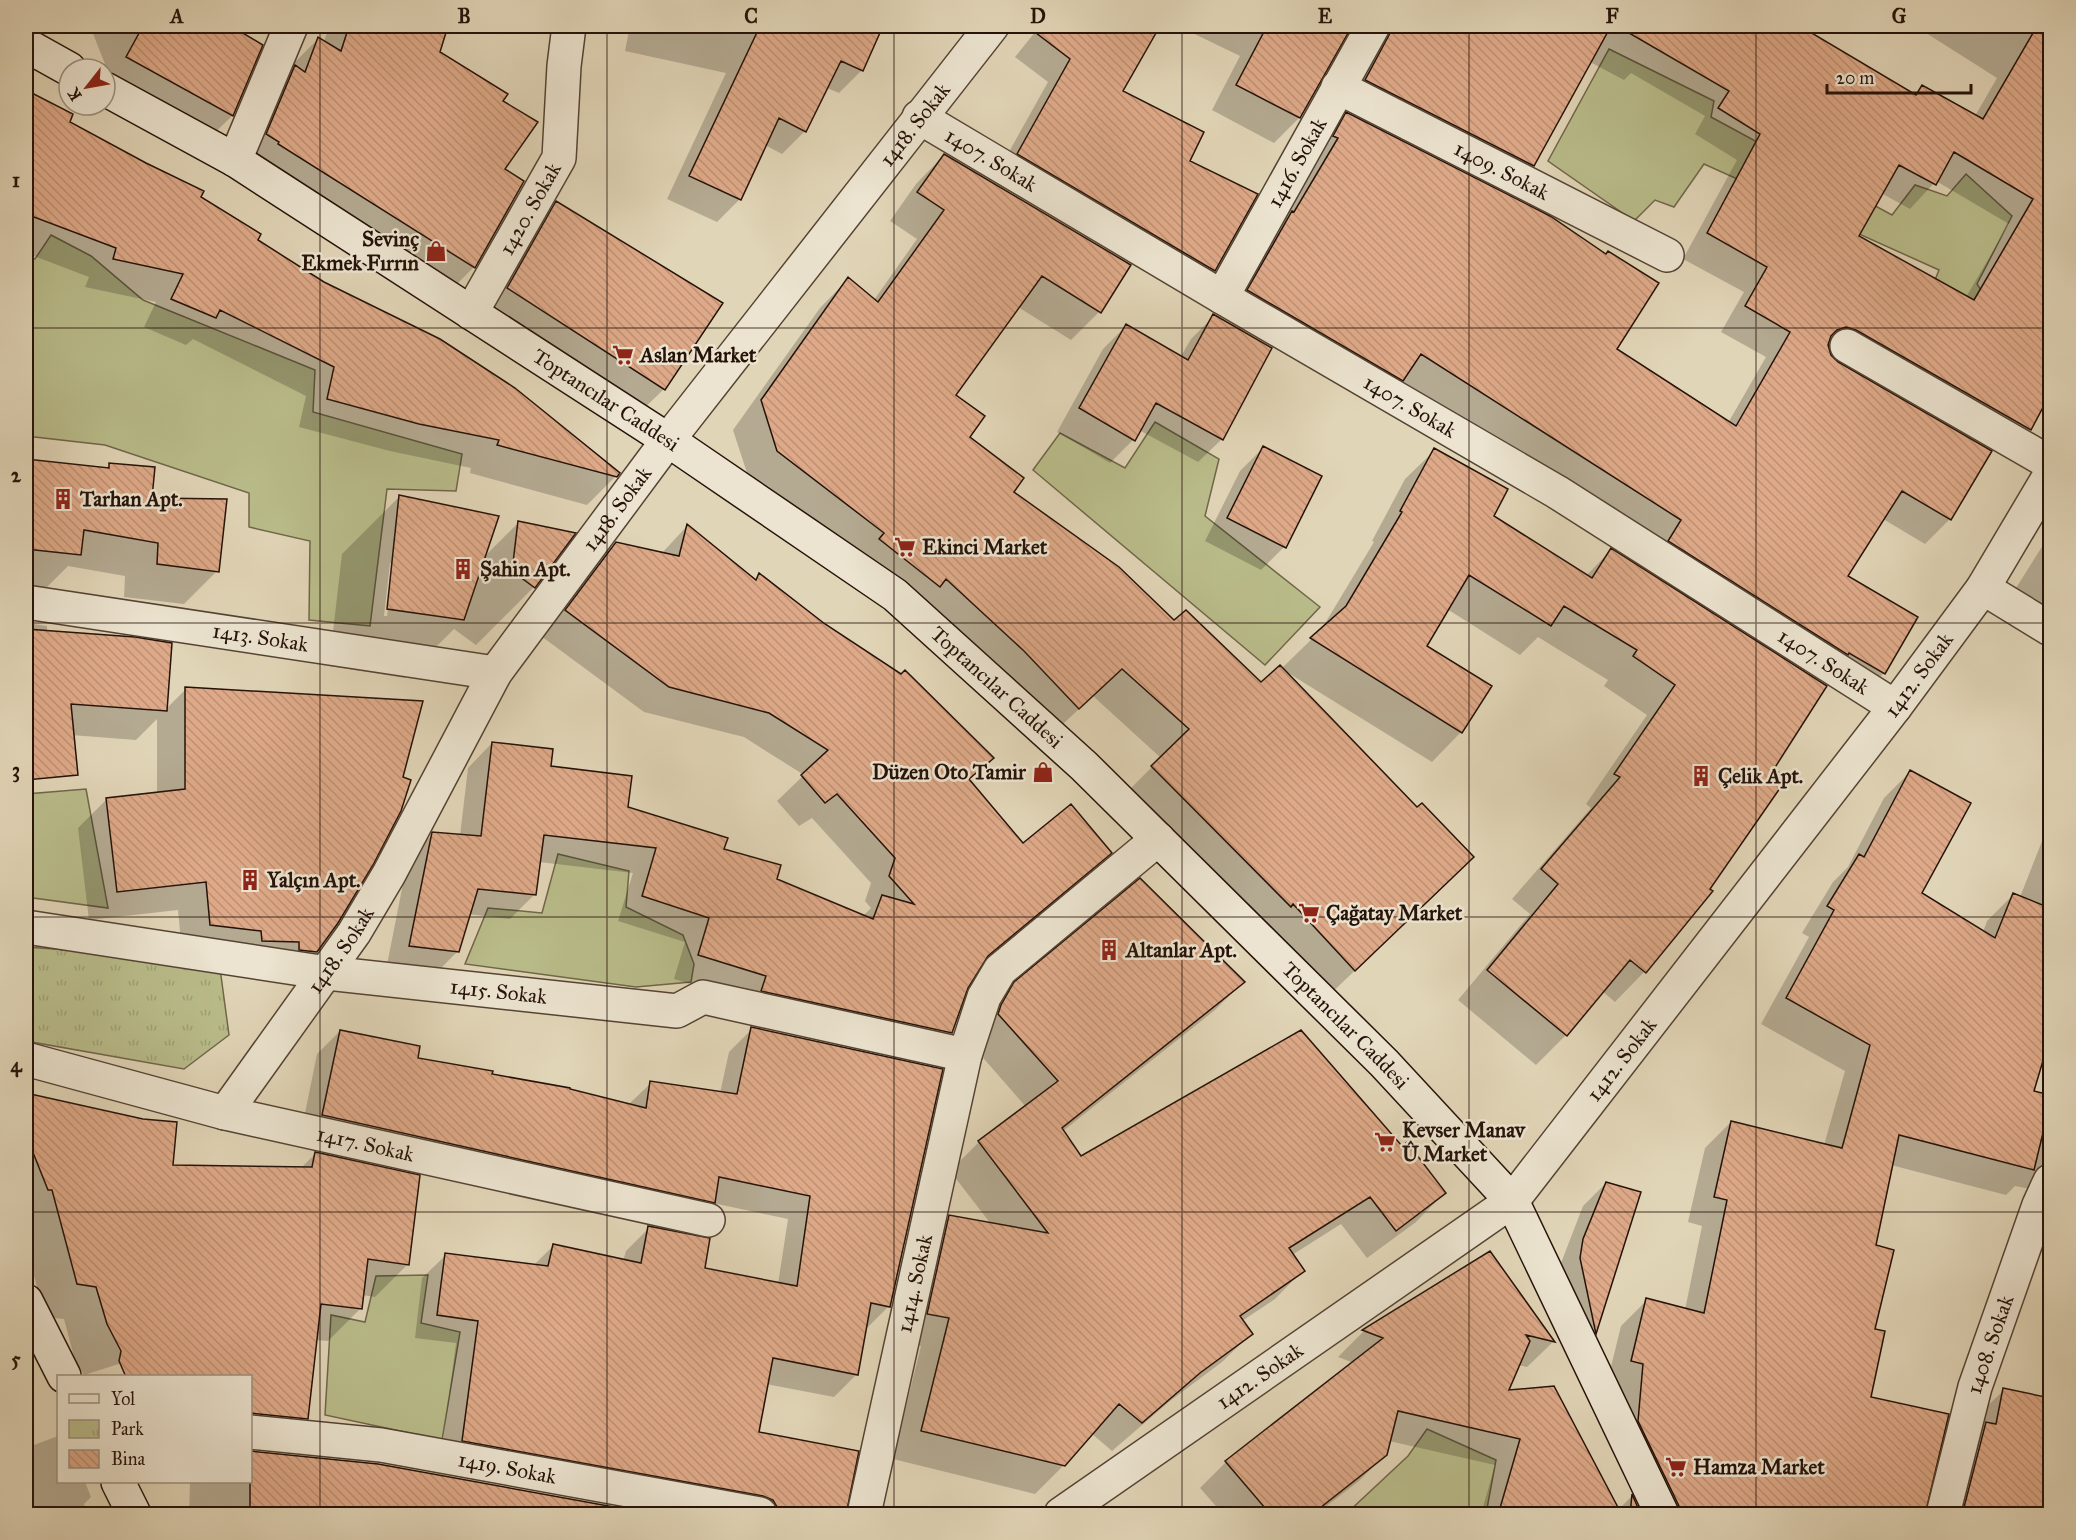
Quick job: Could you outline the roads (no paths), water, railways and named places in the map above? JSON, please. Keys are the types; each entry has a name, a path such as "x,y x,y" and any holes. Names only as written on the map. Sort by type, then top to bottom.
{"street":[{"path":"235,160 291,26"},
{"name":"1420. Sokak","path":"471,314 559,158 564,66 569,26"},
{"name":"1418. Sokak","path":"225,1113 354,933 389,874 495,673 668,440 992,26"},
{"name":"1416. Sokak","path":"1222,297 1373,26"},
{"path":"26,45 57,62"},
{"name":"1409. Sokak","path":"1338,87 1667,255"},
{"name":"Toptancılar Caddesi","path":"117,96 235,160 668,440 895,595 1084,766 1384,1063 1512,1201 1662,1515"},
{"name":"1407. Sokak","path":"919,117 1557,492 1895,707"},
{"path":"1847,346 2050,463"},
{"name":"1412. Sokak","path":"1061,1515 1512,1201 1895,707 1983,588 2050,475"},
{"path":"1983,588 2050,629"},
{"name":"1413. Sokak","path":"26,602 495,673"},
{"name":"1414. Sokak","path":"864,1515 965,1055 984,997 1000,970 1158,839"},
{"name":"1415. Sokak","path":"26,927 327,973 677,1011 703,997 965,1055"},
{"name":"1417. Sokak","path":"26,1059 225,1113 708,1220"},
{"name":"1408. Sokak","path":"1943,1515 1975,1387 2039,1205 2050,1181"},
{"path":"26,1301 63,1375"},
{"name":"1419. Sokak","path":"252,1432 381,1445 760,1515"},
{"path":"118,1483 134,1515"}],"place":[{"name":"Sevinç Ekmek Fırrın","path":"436,251"},
{"name":"Aslan Market","path":"623,355"},
{"name":"Tarhan Apt.","path":"63,499"},
{"name":"Ekinci Market","path":"905,547"},
{"name":"Şahin Apt.","path":"463,569"},
{"name":"Düzen Oto Tamir","path":"1043,772"},
{"name":"Çelik Apt.","path":"1701,776"},
{"name":"Yalçın Apt.","path":"250,880"},
{"name":"Çağatay Market","path":"1309,913"},
{"name":"Altanlar Apt.","path":"1109,950"},
{"name":"Kevser Manav Û Market","path":"1385,1142"},
{"name":"Hamza Market","path":"1676,1467"}]}
